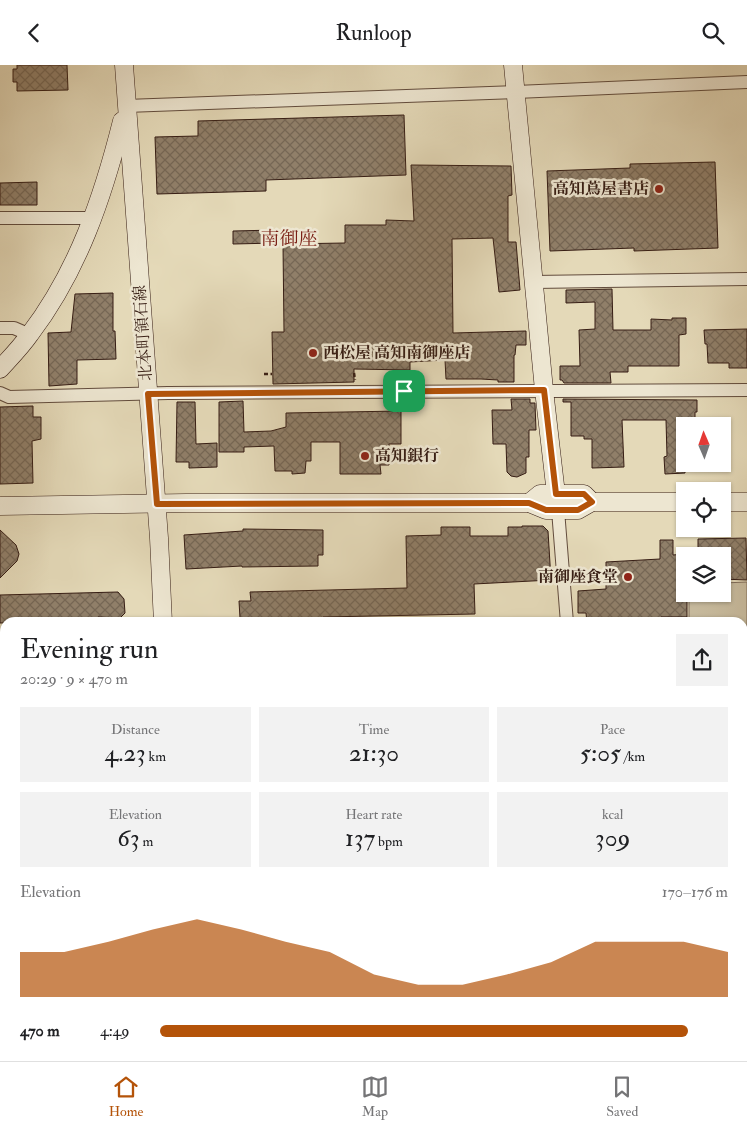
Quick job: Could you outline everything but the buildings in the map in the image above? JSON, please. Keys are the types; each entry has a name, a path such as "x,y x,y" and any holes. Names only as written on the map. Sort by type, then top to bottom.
{"main road":[{"name":"北本町領石線","path":"124,65 157,504 163,617"},
{"path":"513,65 544,390 557,502"},
{"path":"0,369 30,335 54,300 72,268 94,217 113,159 126,105"},
{"path":"0,506 529,503 540,494 557,502 584,494 592,502 676,502"},
{"path":"731,502 747,502"}],"street":[{"path":"126,105 516,93 747,82"},
{"path":"0,218 94,217"},
{"path":"534,282 747,279"},
{"path":"0,328 14,328 30,335"},
{"path":"0,393 9,397 544,390 747,390"},
{"path":"557,502 567,617"}],"path":[{"path":"264,373 272,374"}],"shaded area":[{"path":"747,582 747,617 689,617 689,602 731,602 731,583"}],"place":[{"name":"高知蔦屋書店","path":"659,189"},
{"name":"西松屋 高知南御座店","path":"313,353"},
{"name":"高知銀行","path":"365,456"},
{"name":"南御座食堂","path":"628,577"}],"district":[{"name":"南御座","path":"289,239"}],"route":[{"path":"544,390 556,494 584,494 592,502 578,510 546,510 529,503 157,504 148,394 404,391 544,390"}]}
